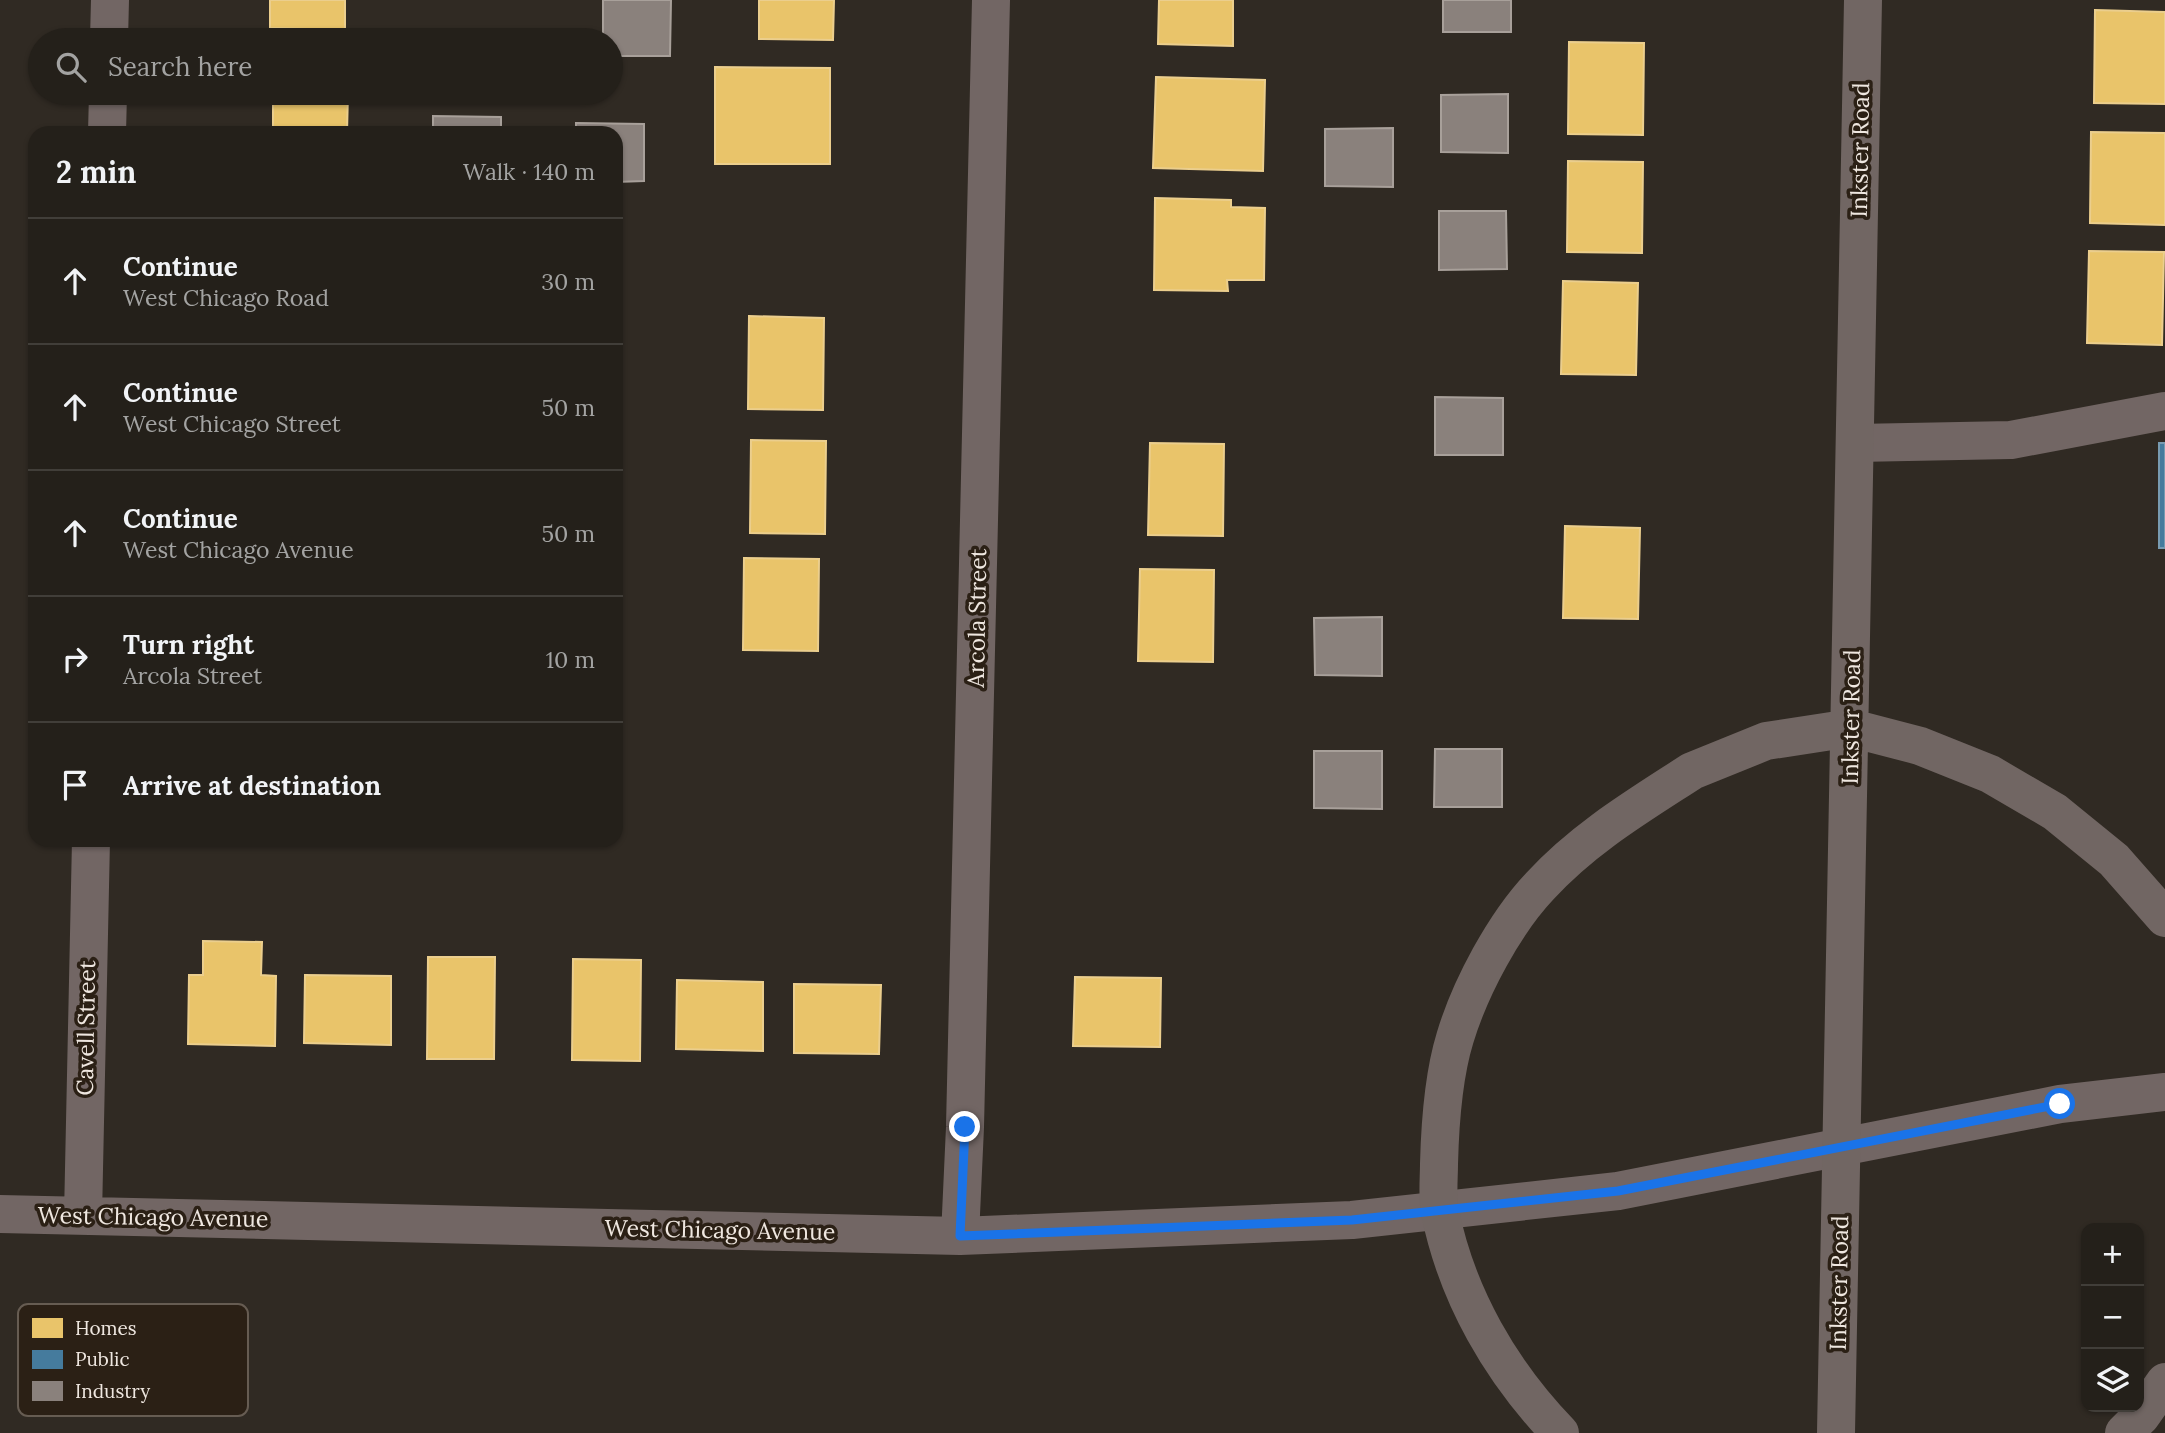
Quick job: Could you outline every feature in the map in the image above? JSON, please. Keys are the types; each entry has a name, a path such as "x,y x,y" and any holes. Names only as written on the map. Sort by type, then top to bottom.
{"main road":[{"name":"Inkster Road","path":"1836,1433 1863,0"},
{"path":"1560,1433 1531,1403 1495,1352 1461,1284 1439,1210 1440,1121 1455,1039 1485,965 1539,886 1598,832 1692,771 1766,741 1851,728 1920,746 1978,769 2045,806 2114,860 2165,918"},
{"path":"2124,1433 2141,1416 2165,1382"}],"street":[{"path":"109,28 110,0"},
{"name":"Arcola Street","path":"960,1236 966,1099 991,0"},
{"path":"107,126 108,105"},
{"path":"1856,443 2011,440 2165,411"},
{"name":"Cavell Street","path":"83,1216 91,847"},
{"name":"West Chicago Avenue","path":"0,1214 960,1236 1352,1220 1618,1191 2060,1104 2165,1092"}],"building: Homes":[{"path":"270,0 345,0 345,28 270,28"},
{"path":"759,0 834,0 833,40 759,39"},
{"path":"1159,0 1233,0 1233,46 1158,44"},
{"path":"2095,10 2165,12 2165,104 2094,103"},
{"path":"1569,42 1644,43 1643,135 1568,134"},
{"path":"715,67 830,68 830,164 715,164"},
{"path":"1156,77 1265,80 1263,171 1153,168"},
{"path":"273,105 348,105 347,126 273,126"},
{"path":"2091,132 2165,133 2165,225 2090,223"},
{"path":"1568,161 1643,162 1642,253 1567,252"},
{"path":"1155,198 1231,200 1231,207 1265,208 1264,280 1227,280 1228,291 1154,290"},
{"path":"2089,251 2164,252 2162,345 2087,343"},
{"path":"1563,281 1638,283 1636,375 1561,374"},
{"path":"749,316 824,318 823,410 748,409"},
{"path":"751,440 826,441 825,534 750,533"},
{"path":"1150,443 1224,444 1223,536 1148,535"},
{"path":"1565,526 1640,528 1638,619 1563,618"},
{"path":"744,558 819,559 818,651 743,650"},
{"path":"1140,569 1214,570 1213,662 1138,661"},
{"path":"203,941 262,942 261,975 276,976 275,1046 188,1044 189,975 203,975"},
{"path":"428,957 495,957 494,1059 427,1059"},
{"path":"573,959 641,960 640,1061 572,1060"},
{"path":"305,975 391,976 391,1045 304,1043"},
{"path":"1075,977 1161,978 1160,1047 1073,1046"},
{"path":"677,980 763,982 763,1051 676,1049"},
{"path":"794,984 881,985 879,1054 794,1053"}],"building: Public":[{"path":"2159,443 2165,443 2165,548 2159,548"}],"building: Industry":[{"path":"603,0 671,0 670,56 623,56 623,28 603,28"},
{"path":"1443,0 1511,0 1511,32 1443,32"},
{"path":"1508,94 1508,153 1441,152 1441,95"},
{"path":"433,116 501,117 501,126 433,126"},
{"path":"576,123 644,124 644,181 623,182 623,126 576,126"},
{"path":"1393,128 1393,187 1325,186 1325,129"},
{"path":"1439,211 1506,211 1507,269 1439,270"},
{"path":"1435,397 1503,398 1503,455 1435,455"},
{"path":"1382,617 1382,676 1315,675 1314,618"},
{"path":"1435,749 1502,749 1502,807 1434,807"},
{"path":"1314,751 1382,751 1382,809 1314,808"}],"route":[{"path":"965,1127 960,1236 1352,1220 1618,1191 2060,1104"}]}
